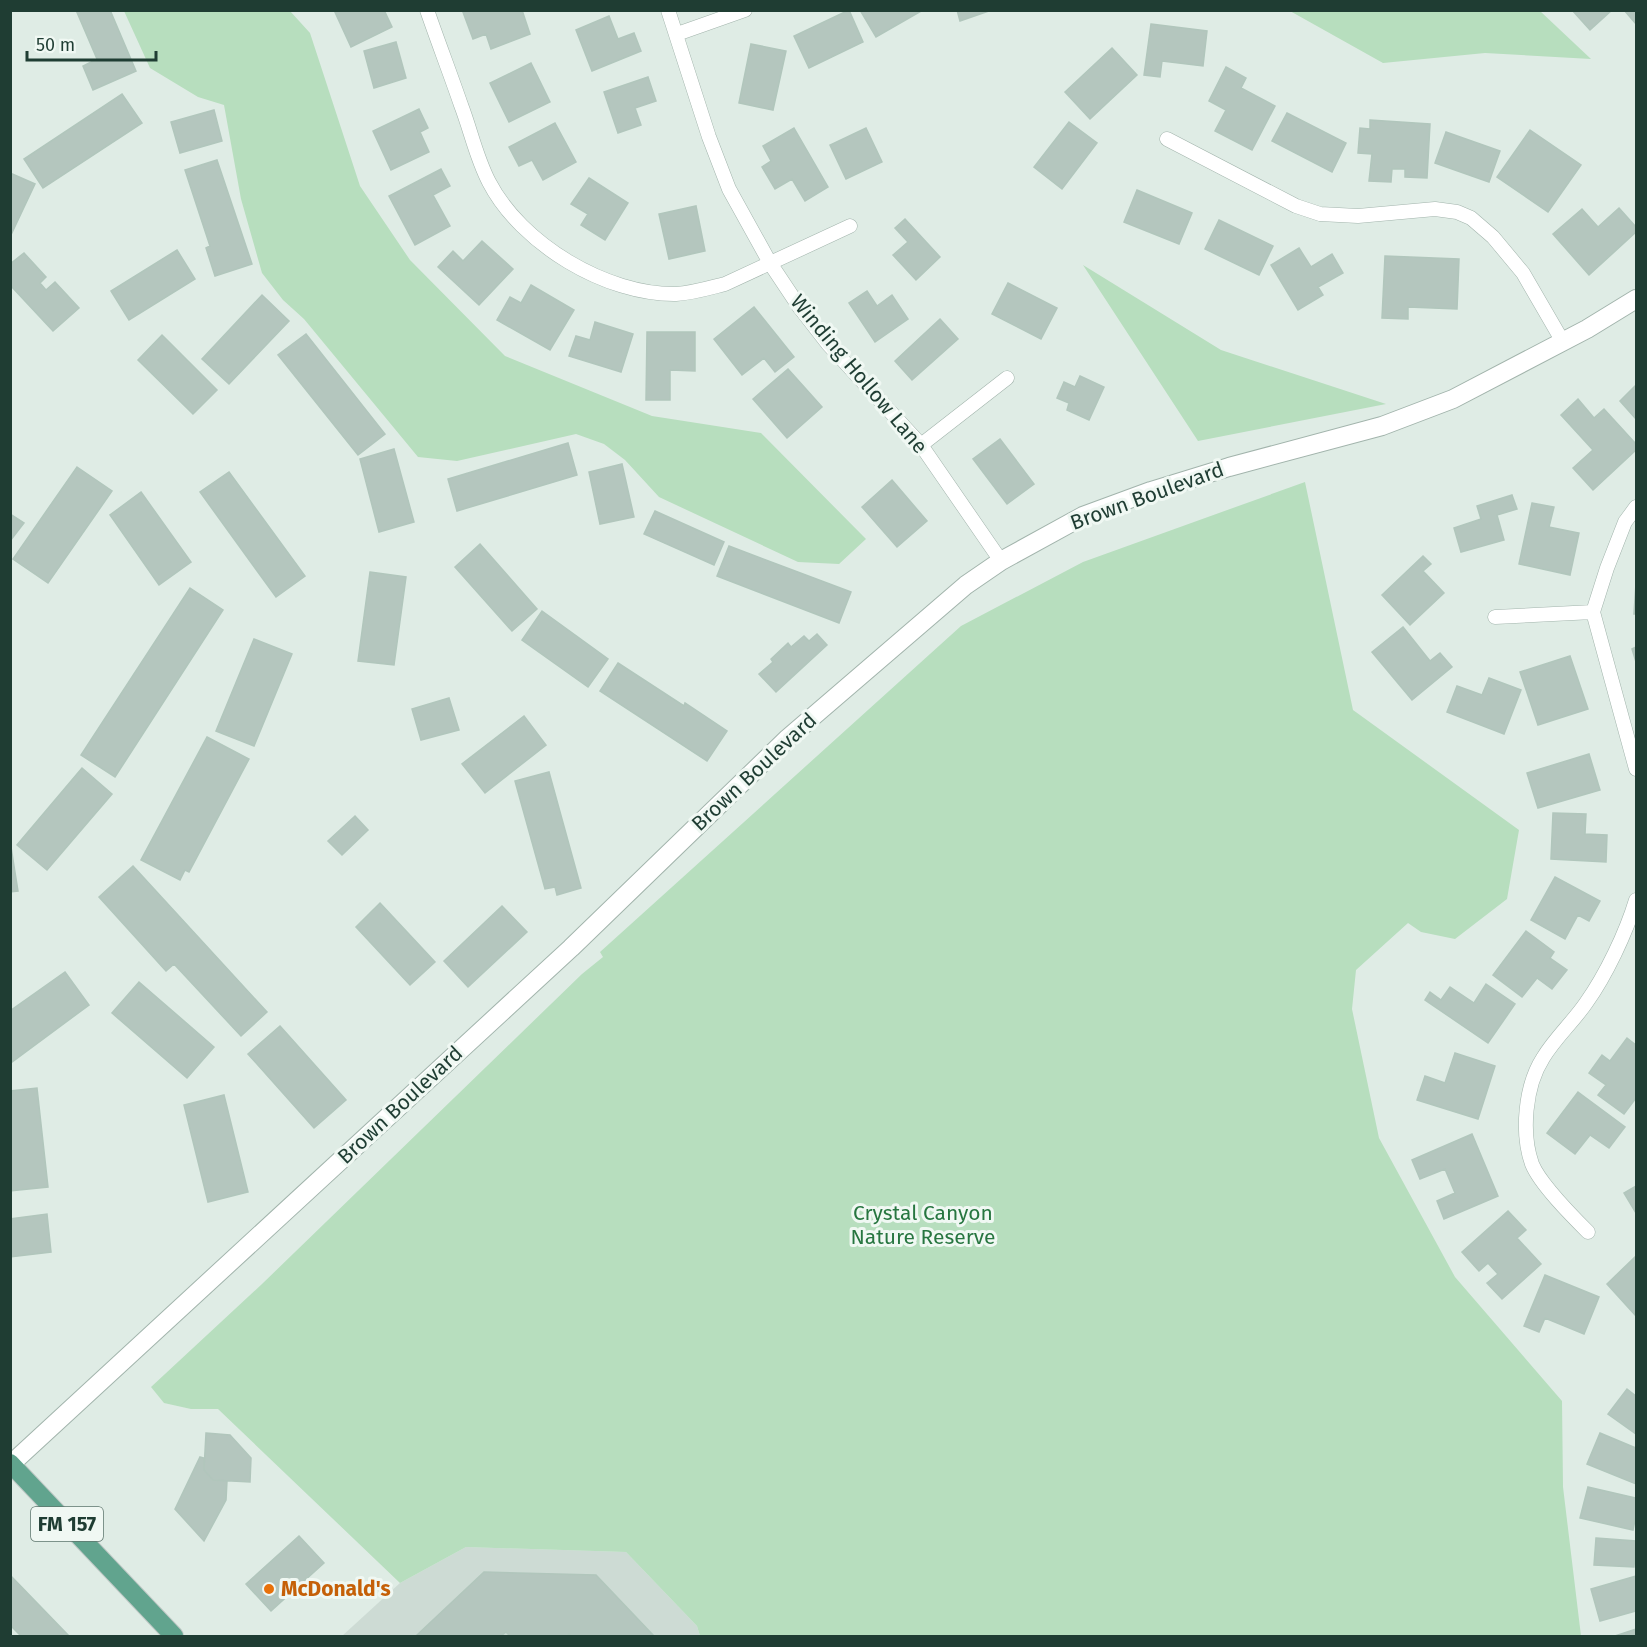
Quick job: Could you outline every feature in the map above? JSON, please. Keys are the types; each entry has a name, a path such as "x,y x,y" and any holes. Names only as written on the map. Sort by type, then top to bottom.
{"main road":[{"name":"FM 157","path":"11,1464 174,1636"}],"street":[{"path":"427,10 477,156 490,184 507,210 532,234 579,269 649,292 677,294 704,290 725,284 850,226"},
{"name":"Winding Hollow Lane","path":"668,10 709,137 729,189 770,263 800,308 828,344 921,445 1001,561"},
{"path":"677,34 745,10"},
{"path":"1167,139 1296,206 1320,214 1358,216 1435,209 1457,212 1471,218 1493,237 1524,273 1563,342"},
{"name":"Brown Boulevard","path":"11,1464 564,955 788,738 966,585 1001,561 1083,516 1150,491 1229,467 1382,426 1454,399 1563,342 1636,299"},
{"path":"921,445 1007,378"},
{"path":"1635,760 1593,612 1625,522 1636,507"},
{"path":"1495,617 1593,612"},
{"path":"1588,1232 1561,1204 1533,1166 1526,1137 1527,1101 1542,1059 1587,1002 1632,931 1636,900"}],"shaded area":[{"path":"466,1547 626,1552 697,1626 700,1636 342,1636 400,1583"}],"green space":[{"path":"124,11 290,11 310,33 360,186 410,260 505,356 652,416 761,433 866,539 839,564 798,562 659,497 625,460 604,444 576,434 457,461 418,457 304,319 283,300 262,273 241,199 224,105 198,97 150,68"},
{"path":"1290,11 1540,11 1591,59 1485,53 1383,63"},
{"path":"1083,265 1221,350 1386,404 1198,441"},
{"name":"Crystal Canyon Nature Reserve","path":"1305,482 1353,710 1519,830 1507,899 1455,939 1421,932 1408,923 1356,970 1352,1009 1379,1138 1455,1277 1562,1401 1563,1487 1581,1636 700,1636 697,1626 626,1552 466,1547 400,1583 218,1409 191,1409 164,1403 151,1387 262,1284 582,974 603,957 600,952 961,626 1083,562"}],"building":[{"path":"76,10 110,10 136,71 93,90 83,66 97,59"},
{"path":"334,10 384,10 392,27 351,47"},
{"path":"467,10 522,10 530,34 491,49 486,34 473,39 463,12"},
{"path":"849,10 863,42 809,68 794,36"},
{"path":"860,10 923,10 876,37"},
{"path":"957,10 989,10 989,11 960,21"},
{"path":"1572,10 1612,10 1590,30"},
{"path":"1624,10 1636,10 1636,24"},
{"path":"609,16 618,39 634,33 641,51 592,71 576,30"},
{"path":"1151,24 1207,31 1203,66 1162,61 1160,77 1144,75"},
{"path":"396,42 406,78 374,88 364,51"},
{"path":"751,44 786,51 773,110 739,103"},
{"path":"1112,48 1137,75 1090,119 1065,92"},
{"path":"531,63 550,102 509,122 490,83"},
{"path":"1226,67 1246,78 1241,88 1275,106 1252,150 1215,131 1226,110 1209,101"},
{"path":"648,77 656,101 635,108 641,125 618,133 604,92"},
{"path":"122,94 142,123 43,188 24,159"},
{"path":"419,109 428,128 420,132 429,152 391,170 373,131"},
{"path":"214,110 222,141 180,153 171,122"},
{"path":"1287,113 1346,143 1332,172 1272,141"},
{"path":"1370,120 1430,124 1427,178 1405,177 1405,169 1392,169 1391,182 1369,181 1372,154 1358,153 1360,128 1370,129"},
{"path":"1069,122 1097,143 1062,189 1034,167"},
{"path":"555,123 576,162 543,180 532,160 519,166 509,147"},
{"path":"794,128 828,187 805,201 792,179 775,189 762,167 771,161 763,146"},
{"path":"866,128 882,162 846,179 830,145"},
{"path":"1530,130 1581,165 1548,212 1497,177"},
{"path":"1446,132 1500,151 1489,182 1435,163"},
{"path":"217,160 252,264 215,276 206,248 210,246 185,170"},
{"path":"441,169 450,186 433,195 450,226 415,245 389,196"},
{"path":"10,173 35,184 10,237"},
{"path":"589,178 628,203 605,240 581,225 588,214 571,204"},
{"path":"1137,190 1192,213 1179,244 1124,222"},
{"path":"696,206 705,251 669,259 659,214"},
{"path":"1619,208 1636,227 1636,232 1589,275 1553,234 1582,209 1598,227"},
{"path":"905,219 940,257 916,280 893,255 908,242 895,228"},
{"path":"1219,220 1273,246 1259,275 1205,249"},
{"path":"482,241 513,269 479,305 438,267 453,251 463,261"},
{"path":"1299,248 1311,267 1332,254 1343,273 1318,287 1323,295 1298,310 1271,265"},
{"path":"177,250 195,279 129,320 111,291"},
{"path":"24,253 46,277 40,283 46,290 55,282 79,308 53,331 10,285 10,264"},
{"path":"1385,256 1459,259 1457,309 1408,307 1408,319 1382,318"},
{"path":"1008,283 1057,308 1041,339 992,314"},
{"path":"531,285 574,310 550,350 497,320 510,297 521,303"},
{"path":"867,291 877,306 892,295 908,319 875,342 849,303"},
{"path":"262,295 289,321 229,384 202,359"},
{"path":"754,307 794,357 775,372 764,358 742,375 714,339"},
{"path":"940,319 958,339 912,380 895,361"},
{"path":"595,322 633,334 621,372 569,356 576,336 590,340"},
{"path":"647,332 695,332 695,371 670,370 670,400 646,400"},
{"path":"306,334 385,434 358,455 278,355"},
{"path":"162,335 217,390 193,414 138,360"},
{"path":"788,369 822,407 787,438 753,399"},
{"path":"1080,376 1104,387 1089,420 1067,410 1069,403 1057,398 1064,382 1075,387"},
{"path":"1636,385 1636,419 1620,401"},
{"path":"1578,399 1594,418 1604,409 1636,444 1636,450 1593,490 1573,468 1593,450 1561,415"},
{"path":"1000,439 1034,484 1007,504 973,459"},
{"path":"568,443 577,475 457,511 448,479"},
{"path":"394,449 414,522 379,532 360,459"},
{"path":"622,464 634,517 600,524 589,472"},
{"path":"77,467 112,491 48,583 13,559"},
{"path":"229,472 305,576 276,597 200,492"},
{"path":"892,480 927,521 897,547 862,507"},
{"path":"141,492 191,562 159,585 110,515"},
{"path":"1512,495 1517,509 1497,515 1504,540 1461,552 1454,528 1481,519 1477,506"},
{"path":"1532,503 1554,507 1549,527 1579,533 1570,575 1519,564"},
{"path":"655,511 724,542 714,565 644,534"},
{"path":"10,514 24,523 10,541"},
{"path":"480,544 537,609 512,631 455,567"},
{"path":"729,546 851,592 839,623 717,576"},
{"path":"1423,556 1431,564 1423,571 1444,593 1410,625 1382,595"},
{"path":"370,572 406,577 394,665 358,661"},
{"path":"1636,583 1636,614 1634,614"},
{"path":"190,588 223,610 115,777 81,755"},
{"path":"542,611 608,659 588,687 522,640"},
{"path":"1403,627 1430,661 1440,653 1452,667 1412,700 1372,652"},
{"path":"817,634 827,645 776,692 759,674 773,662 771,659 788,643 791,647 804,636 809,641"},
{"path":"254,639 292,654 254,746 216,731"},
{"path":"1636,647 1636,662 1632,649"},
{"path":"1570,656 1588,709 1538,725 1520,672"},
{"path":"618,663 727,731 707,761 600,691"},
{"path":"1489,678 1521,690 1504,734 1447,712 1457,686 1482,695"},
{"path":"449,698 459,730 421,740 412,709"},
{"path":"524,716 546,745 485,793 462,764"},
{"path":"207,737 249,759 189,872 185,870 180,880 141,860"},
{"path":"1589,754 1600,790 1538,808 1527,773"},
{"path":"82,768 112,794 47,870 17,845"},
{"path":"549,772 581,888 557,895 555,887 545,889 515,781"},
{"path":"1553,813 1586,814 1585,834 1607,835 1606,862 1551,859"},
{"path":"355,816 368,830 342,855 328,841"},
{"path":"10,847 18,891 10,892"},
{"path":"133,866 267,1012 241,1036 174,964 166,971 99,897"},
{"path":"1555,877 1600,901 1589,921 1578,915 1565,939 1531,920"},
{"path":"380,903 435,962 410,985 356,927"},
{"path":"502,906 527,932 468,987 444,961"},
{"path":"1526,931 1554,952 1550,958 1567,970 1552,989 1537,978 1522,997 1493,975"},
{"path":"65,972 89,1005 12,1062 10,1011"},
{"path":"139,982 214,1047 187,1078 112,1013"},
{"path":"1486,984 1515,1004 1488,1043 1425,1000 1430,992 1441,1000 1450,987 1474,1003"},
{"path":"280,1026 346,1100 314,1128 248,1054"},
{"path":"1627,1038 1636,1045 1636,1098 1624,1114 1598,1095 1606,1085 1589,1073 1602,1055 1610,1061"},
{"path":"1455,1053 1495,1066 1478,1119 1417,1100 1425,1076 1445,1083"},
{"path":"37,1088 48,1187 10,1191 10,1091"},
{"path":"1578,1092 1625,1127 1609,1148 1590,1135 1575,1154 1547,1133"},
{"path":"224,1095 248,1192 208,1202 184,1105"},
{"path":"1472,1134 1498,1196 1444,1219 1437,1201 1455,1193 1445,1169 1420,1179 1412,1160"},
{"path":"1636,1186 1636,1213 1624,1193"},
{"path":"1508,1211 1526,1230 1517,1238 1541,1264 1502,1299 1487,1283 1498,1274 1488,1263 1479,1271 1462,1252"},
{"path":"47,1214 51,1252 10,1257 10,1219"},
{"path":"1636,1256 1636,1316 1607,1284"},
{"path":"1545,1275 1599,1297 1584,1334 1545,1318 1539,1332 1524,1326"},
{"path":"1627,1389 1636,1396 1636,1434 1608,1414"},
{"path":"206,1433 230,1435 251,1458 250,1482 213,1480 204,1470"},
{"path":"1600,1433 1636,1448 1636,1484 1587,1464"},
{"path":"200,1457 204,1458 204,1470 213,1480 227,1481 226,1500 204,1541 175,1509"},
{"path":"1588,1487 1636,1498 1633,1530 1580,1518"},
{"path":"299,1536 324,1563 271,1611 246,1584"},
{"path":"1596,1538 1636,1541 1634,1567 1594,1565"},
{"path":"484,1572 596,1575 654,1636 571,1636 569,1634 567,1636 510,1636 506,1632 501,1636 416,1636"},
{"path":"10,1575 69,1636 21,1636 10,1625"},
{"path":"1636,1576 1636,1611 1600,1621 1591,1589"},
{"path":"1636,1629 1636,1636 1615,1636"}],"place":[{"name":"McDonald's","path":"269,1589"}]}
